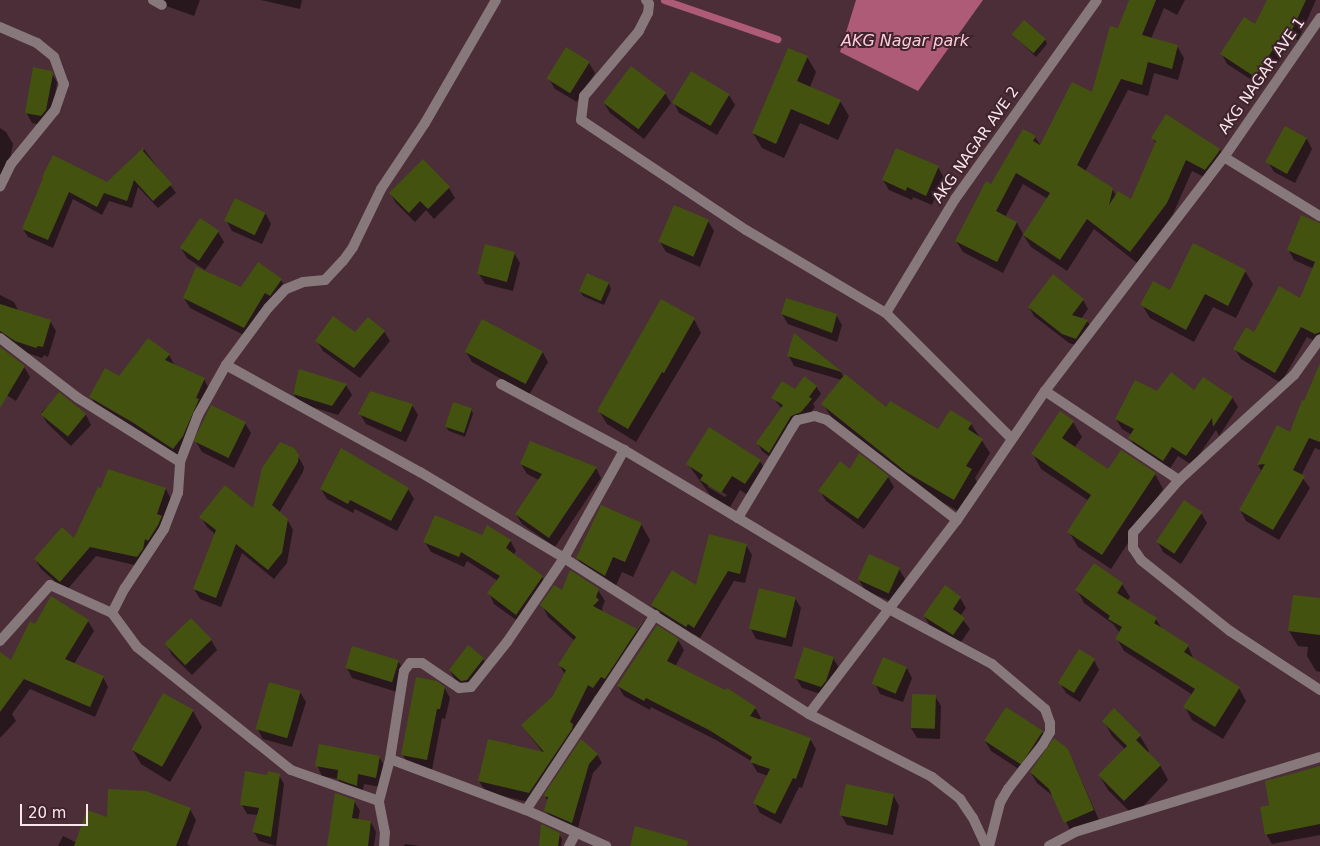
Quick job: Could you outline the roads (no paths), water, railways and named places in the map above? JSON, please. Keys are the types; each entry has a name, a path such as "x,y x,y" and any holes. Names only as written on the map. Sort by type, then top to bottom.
{"street":[{"path":"112,613 125,588 164,529 178,493 180,462 198,415 226,365 268,308 286,289 303,282 324,280 343,261 353,247 381,189 425,123 496,0"},
{"path":"646,0 648,13 639,30 584,96 581,120 746,230 886,312 1012,439"},
{"name":"AKG NAGAR AVE 2","path":"886,312 955,199 1098,0"},
{"name":"AKG NAGAR AVE 1","path":"1320,18 1224,157 1320,216"},
{"path":"0,26 37,43 54,57 64,84 55,110 11,164 0,187"},
{"path":"810,714 957,520 1046,391 1224,157"},
{"path":"0,338 78,398 180,462"},
{"path":"1320,339 1294,375 1179,480 1133,533 1133,548 1136,554 1230,631 1320,690"},
{"path":"226,365 420,472 564,558 810,714 932,777 960,799 988,846"},
{"path":"502,384 624,450 889,609 992,664 1045,708 1050,723 1050,732 1000,803 988,846"},
{"path":"1046,391 1179,480"},
{"path":"738,518 797,420 815,416 827,420 957,520"},
{"path":"384,846 385,833 378,802 390,759 404,671 410,662 422,663 459,688 471,687 507,642 564,558 624,450"},
{"path":"0,640 50,586 112,613 137,647 291,770 378,802"},
{"path":"526,810 655,615"},
{"path":"1049,846 1075,832 1320,757"},
{"path":"390,759 526,810 606,846"},
{"path":"569,846 576,833"}],"water":[{"name":"AKG Nagar park","path":"856,0 983,0 918,91 840,52"}],"waterway":[{"path":"664,0 777,39"}]}
